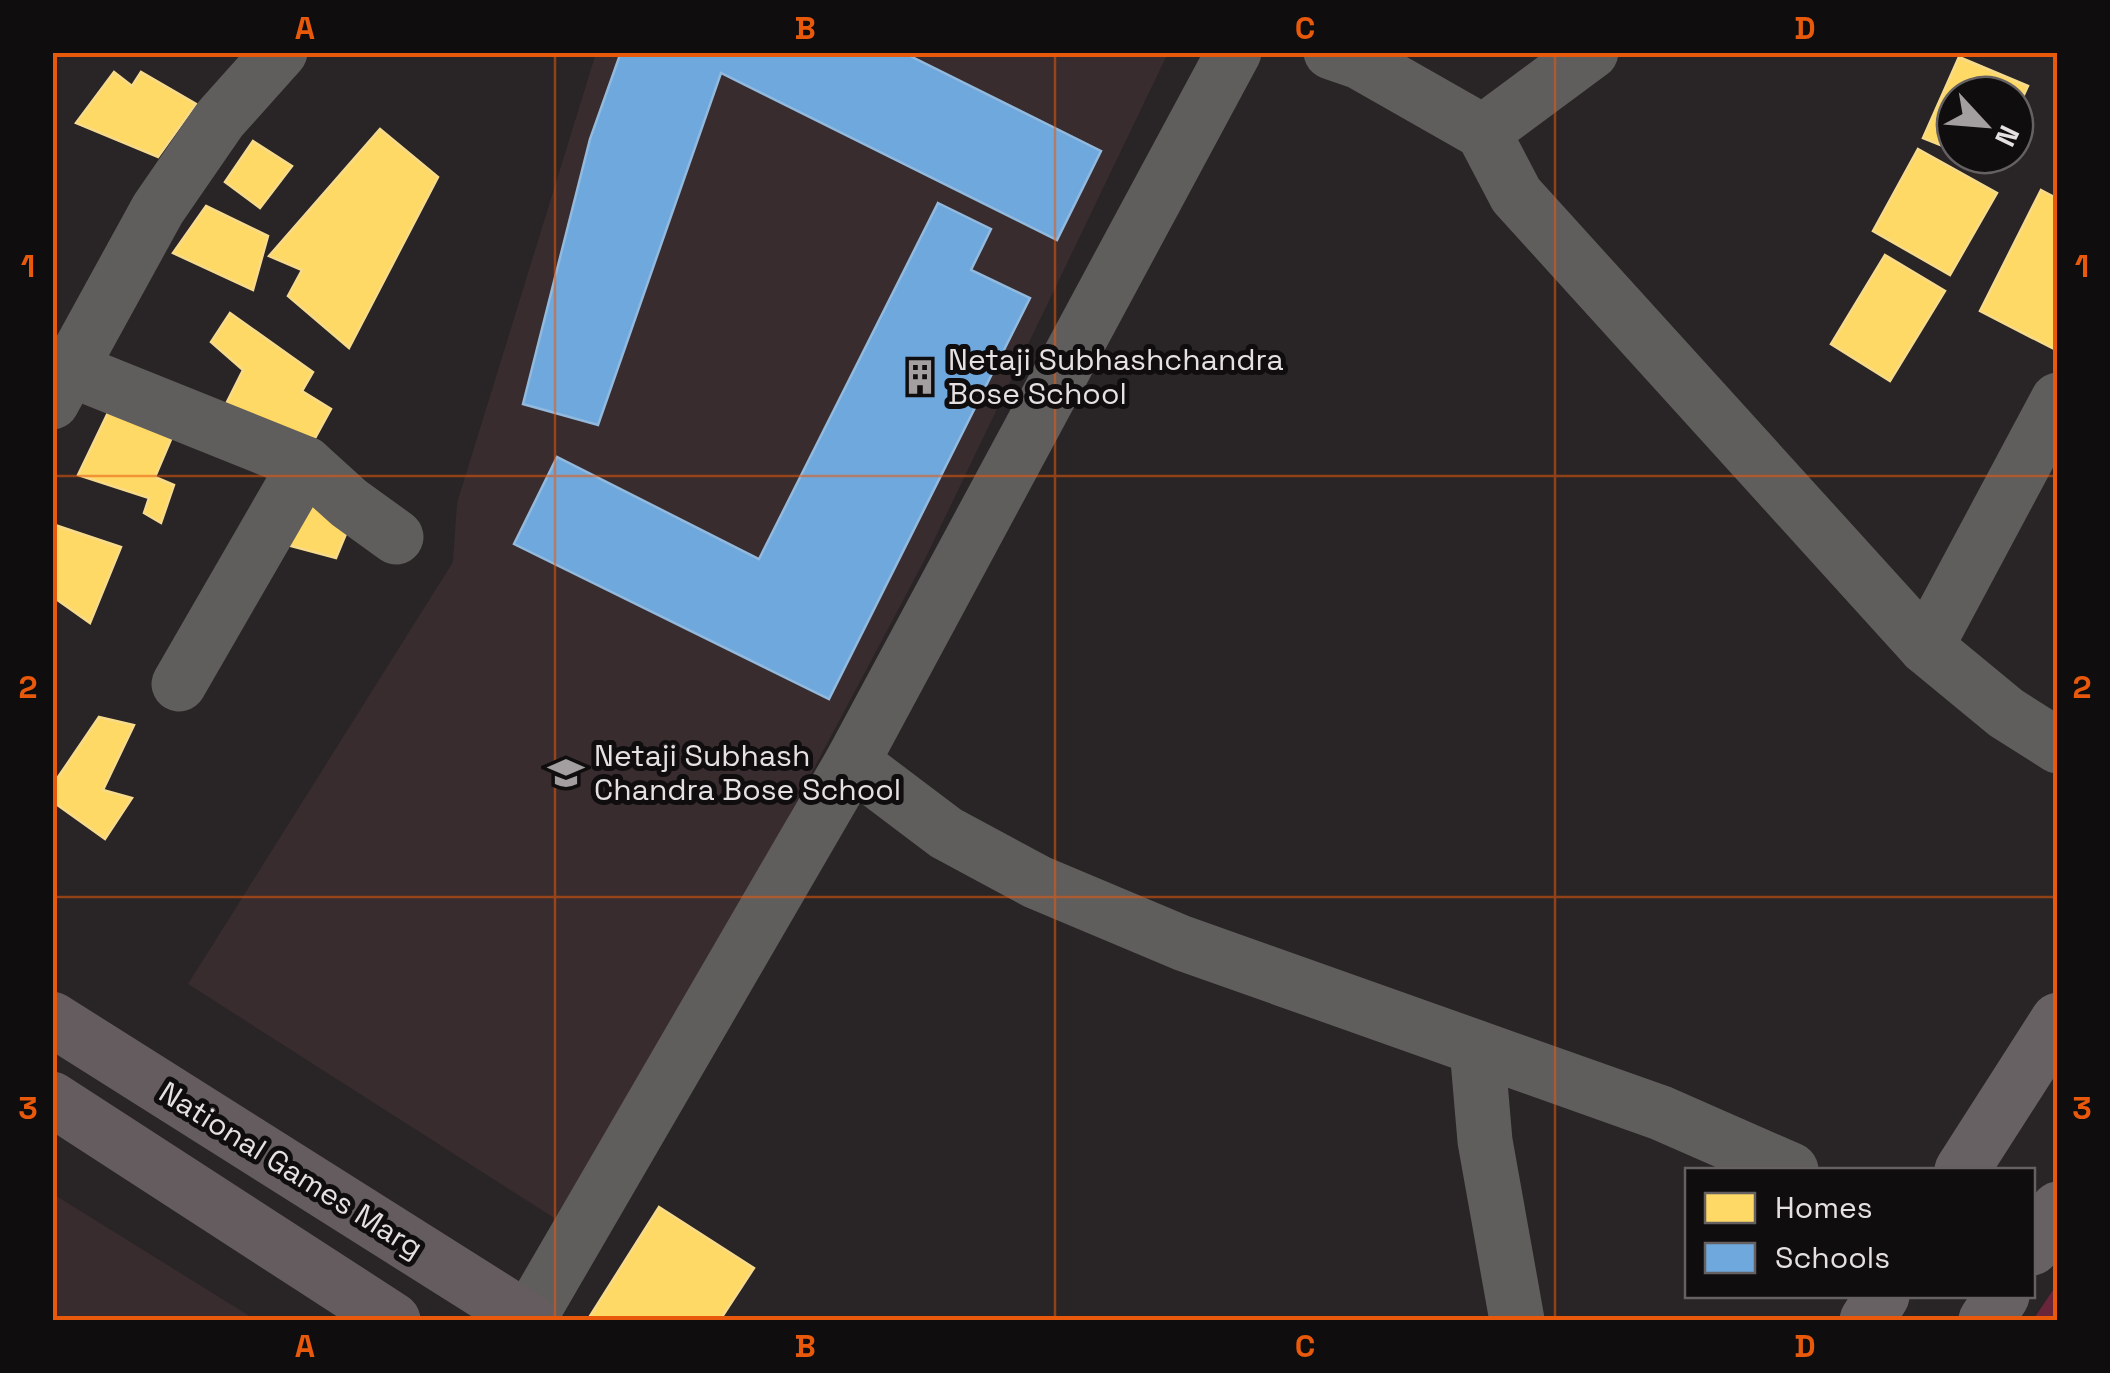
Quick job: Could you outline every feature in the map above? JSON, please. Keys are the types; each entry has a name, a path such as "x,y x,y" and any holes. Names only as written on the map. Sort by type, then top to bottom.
{"main road":[{"name":"National Games Marg","path":"52,1019 528,1320"},
{"path":"1963,1168 2058,1020"},
{"path":"52,1063 467,1320"},
{"path":"52,1099 393,1320"},
{"path":"52,1143 328,1320"},
{"path":"2035,1244 2058,1209"},
{"path":"1866,1320 1881,1298"},
{"path":"1986,1320 2001,1298"}],"street":[{"path":"280,52 220,119 158,209 58,377 306,464 349,504 396,536"},
{"path":"528,1320 852,762 1234,52"},
{"path":"1331,52 1360,62 1484,132 1516,195 1926,647 2006,714 2058,746"},
{"path":"1484,132 1591,52"},
{"path":"1926,647 2058,400"},
{"path":"178,684 306,464"},
{"path":"852,762 946,833 1038,882 1182,943 1660,1113 1785,1168"},
{"path":"1477,1048 1485,1141 1517,1320"}],"shaded area":[{"name":"Netaji Subhash Chandra Bose School","path":"596,53 1168,53 925,559 570,1228 188,984 453,562 457,503"},
{"path":"53,1194 256,1320 53,1320"},
{"path":"2057,1284 2057,1320 2033,1320"}],"building: Homes":[{"path":"1959,57 2002,75 1951,75"},
{"path":"114,72 132,86 141,72 196,104 158,157 76,123"},
{"path":"1935,111 1935,143 1923,138"},
{"path":"380,129 438,177 349,348 288,296 302,270 269,256"},
{"path":"253,141 292,166 260,208 225,182"},
{"path":"1918,149 1935,158 1935,175 1965,175 1997,193 1950,275 1873,231"},
{"path":"2041,190 2058,199 2058,343 2054,349 1980,311"},
{"path":"206,206 268,236 253,290 173,253"},
{"path":"1885,255 1945,291 1890,381 1831,344"},
{"path":"230,313 313,372 302,391 331,409 309,449 225,406 243,370 211,342"},
{"path":"116,396 175,430 155,477 174,485 161,523 144,513 149,498 78,475"},
{"path":"312,499 353,517 336,558 287,545"},
{"path":"52,524 121,547 90,623 52,596"},
{"path":"99,717 134,725 103,790 132,798 105,839 52,801 52,786"},
{"path":"659,1207 754,1268 720,1320 597,1320 590,1316"}],"building: Schools":[{"path":"621,52 902,52 1101,151 1057,240 721,73 598,425 523,404 590,139"},
{"name":"Netaji Subhashchandra Bose School","path":"938,203 991,229 971,270 1030,298 829,699 514,544 557,457 759,559"}],"place":[{"name":"Netaji Subhashchandra Bose School","path":"920,377"},
{"name":"Netaji Subhash Chandra Bose School","path":"566,773"}]}
